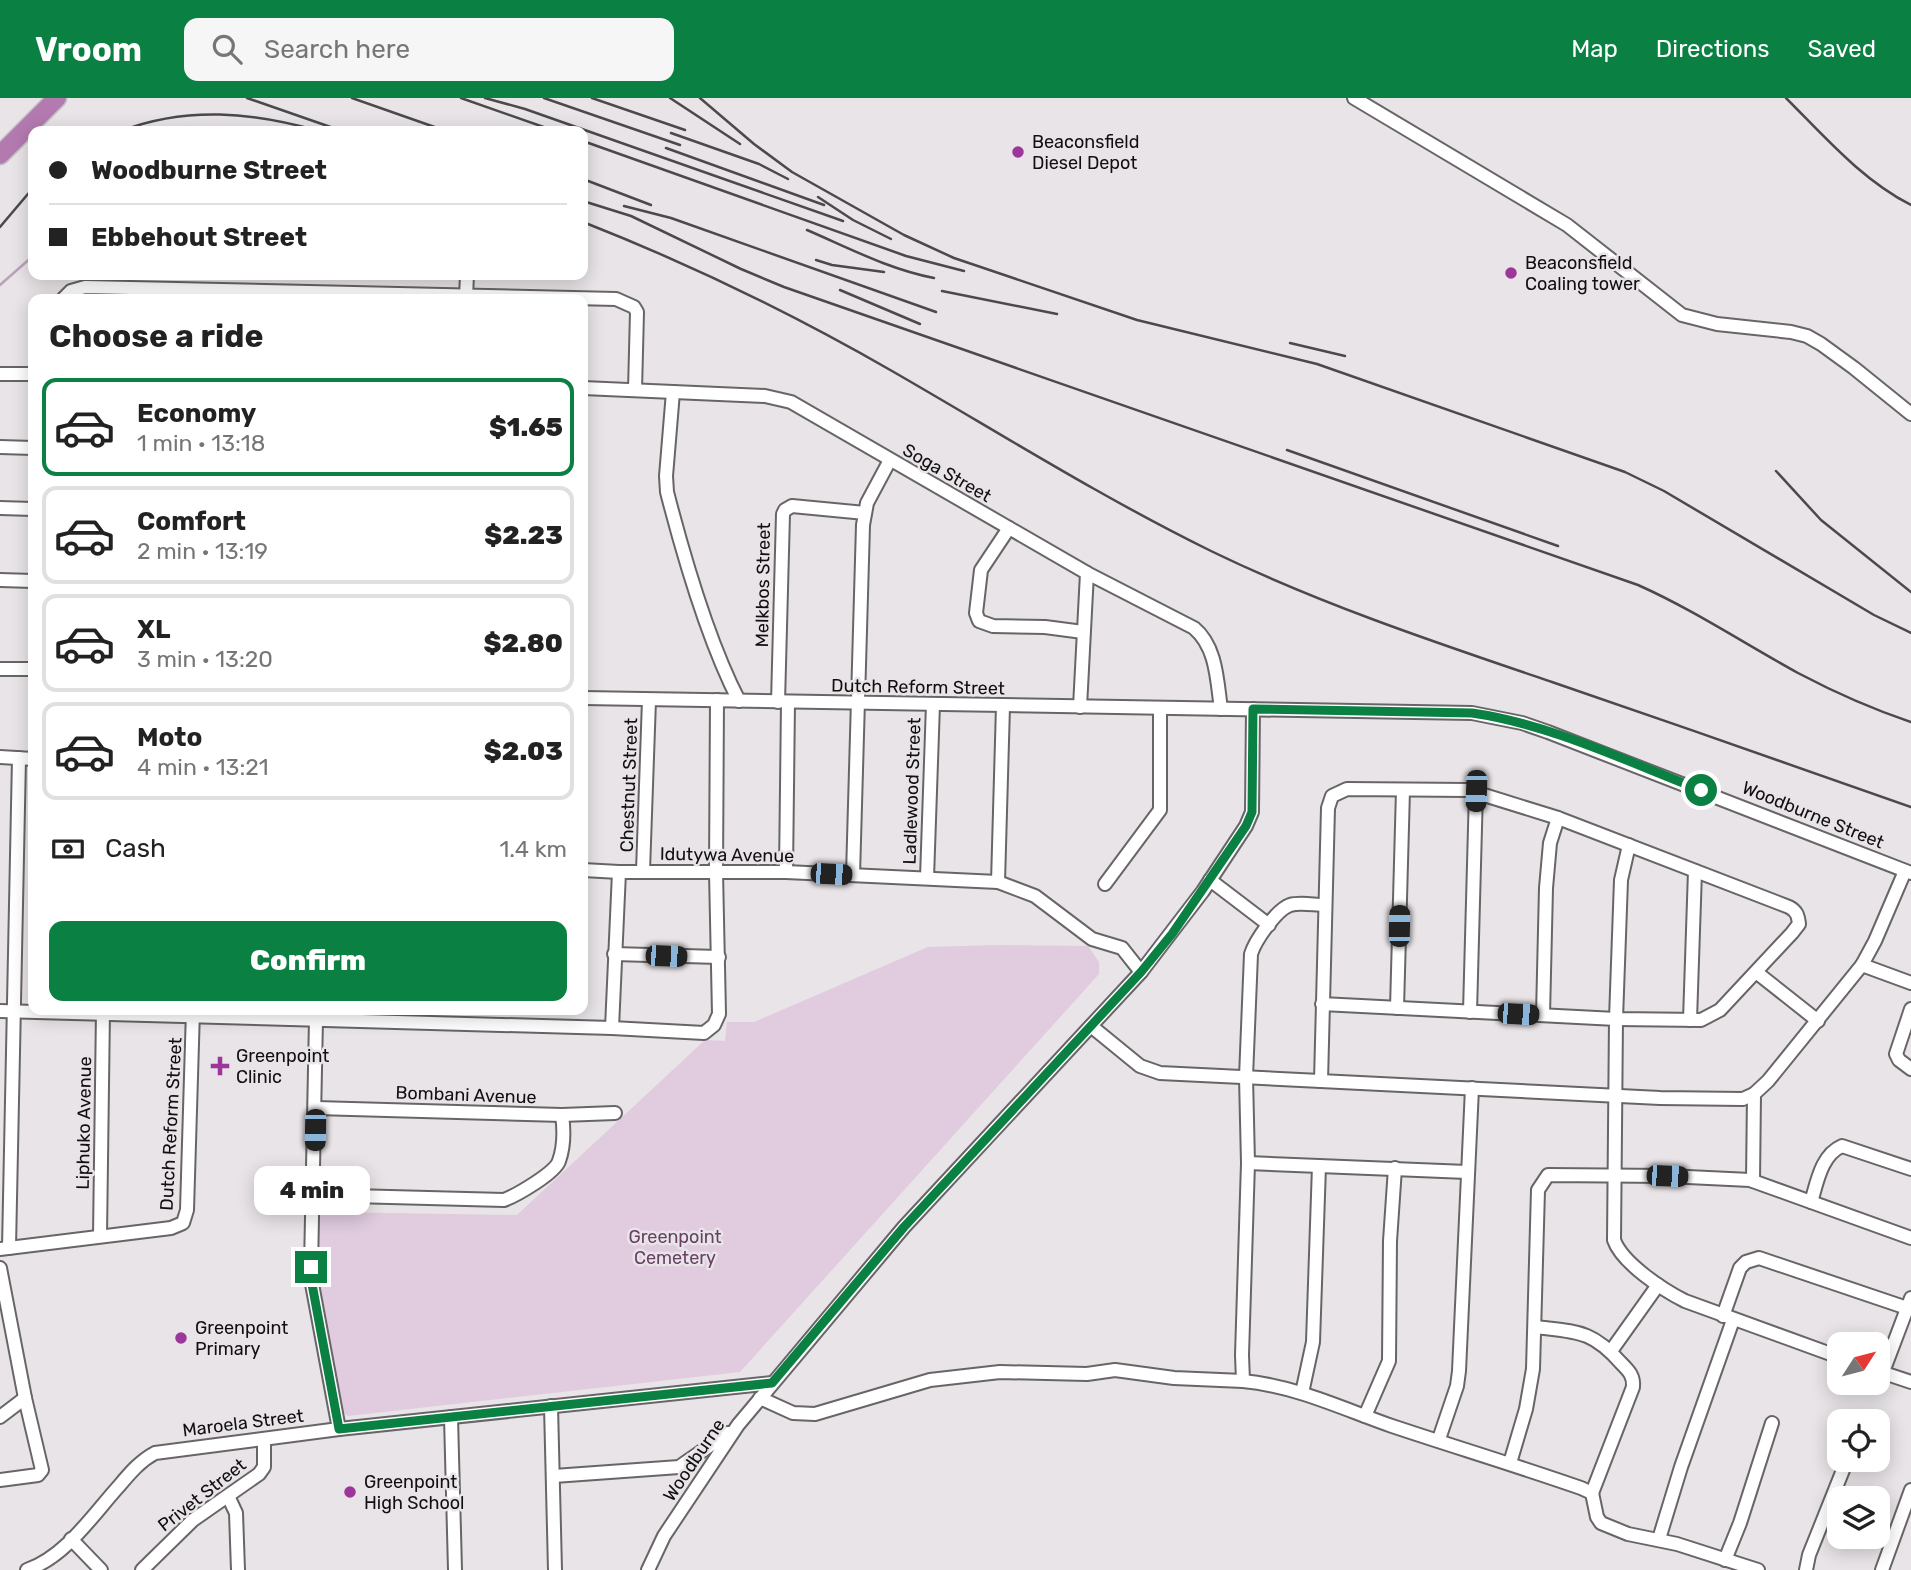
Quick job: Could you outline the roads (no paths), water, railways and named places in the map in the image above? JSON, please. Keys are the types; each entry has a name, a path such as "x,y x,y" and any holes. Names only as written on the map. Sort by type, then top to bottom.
{"highway":[{"path":"29,126 57,98"},
{"path":"0,155 28,127"}],"street":[{"path":"1354,98 1567,225 1682,315 1717,324 1791,331 1807,336 1854,368 1911,414"},
{"path":"68,294 85,287 146,281 206,294"},
{"path":"588,299 616,299 630,304 636,312 635,390"},
{"path":"0,374 28,374"},
{"name":"Soga Street","path":"588,388 779,398 791,402 1087,573 1181,620 1202,634 1212,654 1222,709"},
{"path":"673,392 667,492 712,636 739,701"},
{"path":"0,447 28,448"},
{"path":"853,875 865,513 867,503 890,460"},
{"name":"Melkbos Street","path":"783,702 782,519 785,510 792,506 865,513"},
{"path":"0,508 28,509"},
{"path":"1009,528 981,570 976,613 979,621 993,626 1045,627 1083,632"},
{"path":"1080,707 1087,573"},
{"path":"0,580 28,581"},
{"path":"0,669 28,669"},
{"name":"Dutch Reform Street","path":"588,698 1253,709"},
{"name":"Chestnut Street","path":"643,871 649,700"},
{"path":"280,1015 316,1019 704,1033 714,1026 719,1014 717,700"},
{"path":"783,702 786,872"},
{"name":"Ladlewood Street","path":"927,878 933,704"},
{"path":"998,882 1003,706"},
{"path":"1104,884 1160,810 1160,708"},
{"name":"Woodburne Street","path":"1253,709 1472,713 1522,723 1803,829 1908,872"},
{"name":"Woodburne","path":"648,1570 664,1536 736,1428 772,1383 904,1227 1141,972 1210,880 1246,826 1252,812 1253,709"},
{"path":"0,757 28,759"},
{"path":"5,1248 14,1011 19,758"},
{"path":"1321,1081 1322,1004 1324,905 1329,801 1338,792 1347,789 1476,791 1558,818 1789,907 1797,913 1799,924 1714,1015 1701,1020 1616,1019 1322,1004"},
{"path":"1397,1009 1403,790"},
{"path":"1470,1012 1476,791"},
{"path":"1542,1015 1548,866 1550,843 1558,818"},
{"path":"1629,845 1621,880 1616,1019 1616,1246 1628,1261 1658,1285 1685,1301 1827,1353"},
{"name":"Idutywa Avenue","path":"588,870 786,872 998,882 1035,896 1092,939 1122,948 1141,972"},
{"path":"1690,1020 1695,871"},
{"path":"612,1028 619,872"},
{"path":"1091,1026 1140,1066 1153,1072 1736,1100 1755,1094 1862,965 1908,872"},
{"path":"1210,880 1269,925"},
{"path":"1243,1381 1248,1163 1246,1077 1251,954 1269,925 1286,906 1324,905"},
{"path":"614,954 719,957"},
{"path":"1862,965 1911,983"},
{"path":"1756,972 1818,1021"},
{"path":"1911,1009 1896,1054 1899,1060 1911,1069"},
{"path":"0,1011 28,1011"},
{"name":"Liphuko Avenue","path":"100,1236 103,1015"},
{"name":"Dutch Reform Street","path":"5,1248 171,1228 178,1226 185,1218 193,1015"},
{"path":"316,1019 312,1284 339,1429"},
{"path":"1439,1439 1457,1386 1459,1371 1472,1088"},
{"path":"1753,1181 1755,1094"},
{"name":"Bombani Avenue","path":"316,1108 562,1115 615,1113"},
{"path":"314,1195 504,1200 559,1163 564,1126 562,1115"},
{"path":"1811,1202 1825,1161 1832,1151 1842,1146 1911,1169"},
{"path":"1248,1163 1467,1172"},
{"path":"1302,1393 1313,1342 1319,1166"},
{"path":"1365,1416 1389,1361 1390,1241 1395,1168"},
{"path":"1510,1463 1530,1392 1535,1327 1538,1189 1548,1175 1667,1176 1753,1181 1911,1238"},
{"path":"1659,1539 1728,1318 1740,1268 1746,1262 1759,1258 1909,1303 1890,1349"},
{"path":"0,1268 41,1473 0,1480"},
{"path":"1611,1352 1658,1285"},
{"path":"1535,1327 1593,1337 1611,1352 1633,1377 1633,1387 1592,1493 1597,1517 1601,1523 1628,1534 1659,1539 1758,1570"},
{"path":"760,1398 803,1415 815,1414 930,1380 1000,1371 1087,1374 1115,1370 1174,1378 1266,1383 1439,1439 1592,1493"},
{"path":"1890,1374 1911,1382"},
{"name":"Maroela Street","path":"27,1570 48,1561 146,1458 155,1453 339,1429 772,1383"},
{"path":"0,1417 24,1398"},
{"path":"551,1406 555,1570"},
{"path":"451,1417 455,1570"},
{"path":"1726,1560 1741,1522 1772,1423"},
{"path":"554,1476 679,1467 736,1428"},
{"name":"Privet Street","path":"142,1570 179,1532 254,1479 262,1470 264,1438"},
{"path":"1806,1570 1842,1472"},
{"path":"1882,1570 1911,1490"},
{"path":"228,1496 236,1513 238,1570"},
{"path":"71,1539 102,1570"}],"waterway":[{"path":"0,285 28,260"}],"railway":[{"path":"247,98 328,126"},
{"path":"352,98 432,126"},
{"path":"461,98 541,126"},
{"path":"485,98 573,126"},
{"path":"544,98 680,145"},
{"path":"592,98 685,130"},
{"path":"670,98 740,144"},
{"path":"700,98 792,172 904,235 954,258 1137,320 1317,364 1625,472 1664,491 1874,615 1911,633"},
{"path":"1786,98 1860,170 1911,205"},
{"path":"136,126 170,118 220,114 269,119 298,126"},
{"path":"588,131 843,221"},
{"path":"671,133 759,164 788,179"},
{"path":"588,143 906,256 964,271"},
{"path":"666,148 824,205"},
{"path":"588,181 651,205"},
{"path":"0,227 28,194"},
{"path":"818,197 853,220 891,239"},
{"path":"588,203 631,216 784,287 1638,585 1812,680 1911,722"},
{"path":"624,206 671,218 936,312"},
{"path":"588,224 702,273 817,330 1130,509 1252,570 1422,637 1911,807"},
{"path":"807,230 885,264 934,278"},
{"path":"816,260 832,265 884,272"},
{"path":"840,290 920,324"},
{"path":"942,291 1057,314"},
{"path":"1290,343 1345,356"},
{"path":"1287,450 1558,546"},
{"path":"1776,471 1821,520 1911,592"}],"place":[{"name":"Beaconsfield Diesel Depot","path":"1018,152"},
{"name":"Beaconsfield Coaling tower","path":"1511,273"},
{"name":"Greenpoint Clinic","path":"220,1066"},
{"name":"Greenpoint Primary","path":"181,1338"},
{"name":"Greenpoint High School","path":"350,1492"}],"park label":[{"name":"Greenpoint Cemetery","path":"675,1247"}]}
